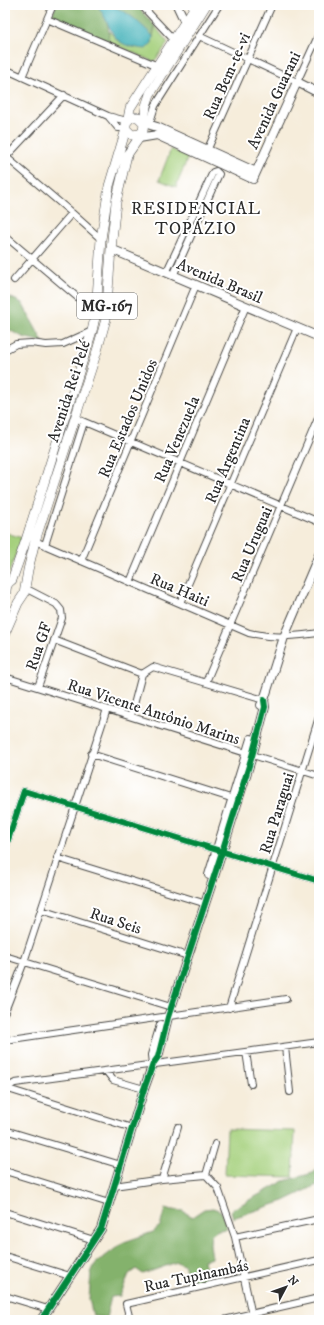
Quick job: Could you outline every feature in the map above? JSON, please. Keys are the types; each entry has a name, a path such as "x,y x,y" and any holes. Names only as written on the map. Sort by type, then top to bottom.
{"main road":[{"name":"Avenida Rei Pelé","path":"7,589 25,544 92,332 96,314 101,240 109,186 127,124 130,108 196,5"},
{"name":"Avenida Rei Pelé","path":"5,633 24,592 35,541 97,351 106,318 111,249 120,183 127,155 138,136 143,131 143,122 150,94 206,5"},
{"path":"138,136 130,134 127,124 134,117 141,119 143,122"},
{"path":"18,580 24,583 24,592 14,599 8,596 7,589 18,580"}],"street":[{"path":"22,77 53,5"},
{"path":"141,5 174,40"},
{"path":"177,5 185,22"},
{"path":"143,122 151,119 155,106 219,5"},
{"name":"Rua Bem-te-vi","path":"206,154 272,5"},
{"path":"47,19 158,66"},
{"name":"Avenida Guarani","path":"206,154 254,176 319,34"},
{"path":"200,36 319,93"},
{"path":"5,69 127,124"},
{"path":"64,95 6,156 101,240"},
{"path":"143,122 157,127 206,154"},
{"path":"138,136 157,135 206,154"},
{"path":"216,171 219,174 199,220 170,274 192,217 213,172 216,171"},
{"path":"14,280 72,213"},
{"path":"192,217 199,220"},
{"path":"5,236 96,314"},
{"name":"Avenida Brasil","path":"111,249 319,337"},
{"name":"Rua Estados Unidos","path":"81,561 196,285"},
{"name":"Rua Venezuela","path":"130,582 246,306"},
{"name":"Rua Argentina","path":"180,603 297,328"},
{"path":"5,350 16,344 63,344 92,332"},
{"name":"Rua Uruguai","path":"206,682 319,416"},
{"path":"75,418 319,522"},
{"path":"45,545 84,422"},
{"name":"Rua Haiti","path":"35,541 249,633 264,637 284,637 319,633"},
{"path":"41,1320 101,1229 144,1089 153,1064 158,1057 169,1006 220,851 284,637 319,555"},
{"name":"Rua GF","path":"24,592 45,598 56,604 62,610 62,618 38,687"},
{"path":"54,640 142,674"},
{"path":"131,716 142,674 153,667 264,700"},
{"name":"Rua Vicente Antônio Marins","path":"5,677 319,776"},
{"path":"5,1011 24,962 107,709"},
{"name":"Rua Paraguai","path":"229,1008 319,717"},
{"path":"91,754 236,799"},
{"path":"5,849 24,791 319,881"},
{"path":"186,955 200,902 220,851"},
{"path":"57,858 200,902"},
{"name":"Rua Seis","path":"41,910 186,955"},
{"path":"5,956 169,1006"},
{"path":"5,1040 286,999"},
{"path":"6,1088 15,1083 319,1042"},
{"path":"285,1047 290,1092"},
{"path":"246,1052 251,1084"},
{"path":"106,1071 113,1080 144,1089"},
{"path":"6,1088 132,1128"},
{"path":"162,1179 178,1127"},
{"path":"5,1130 121,1165"},
{"path":"207,1176 215,1144"},
{"path":"5,1171 109,1203"},
{"path":"114,1186 162,1179 207,1176"},
{"path":"207,1176 218,1188 235,1237 252,1317"},
{"path":"5,1212 94,1240"},
{"path":"235,1237 319,1220"},
{"path":"5,1256 70,1276"},
{"name":"Rua Tupinambás","path":"130,1320 126,1304 319,1260"},
{"path":"5,1296 48,1309"},
{"path":"224,1320 252,1317 319,1298"}],"green space":[{"path":"56,5 100,5 98,6 106,19 109,31 108,41 51,18"},
{"path":"111,5 136,5 155,26 153,36 131,16"},
{"path":"155,26 168,43 154,62 108,41 109,31 118,41 152,43"},
{"path":"171,149 188,157 176,187 159,180"},
{"path":"5,295 22,303 43,342 23,337 5,328"},
{"path":"7,533 22,538 6,578 5,541"},
{"path":"227,1129 295,1131 293,1177 225,1175"},
{"path":"319,1167 319,1184 284,1201 233,1218 231,1210 284,1181 313,1173"},
{"path":"213,1208 221,1211 227,1229 218,1230 211,1235 210,1244 212,1258 204,1260 208,1281 187,1284 185,1266 177,1262 143,1274 136,1269 129,1274 120,1296 111,1297 106,1318 93,1316 89,1299 91,1273 95,1264 124,1242 153,1232 160,1226 165,1209 183,1211 192,1217 204,1209"}],"water":[{"path":"100,5 116,8 129,15 153,36 152,43 146,49 125,45 119,41 114,36 98,6"}],"cycle path":[{"path":"41,1320 101,1229 144,1089 153,1064 158,1057 168,1017 252,756 265,707 264,700"},
{"path":"5,849 24,791 319,881"}],"district":[{"name":"RESIDENCIAL TOPÁZIO","path":"196,218"}]}
